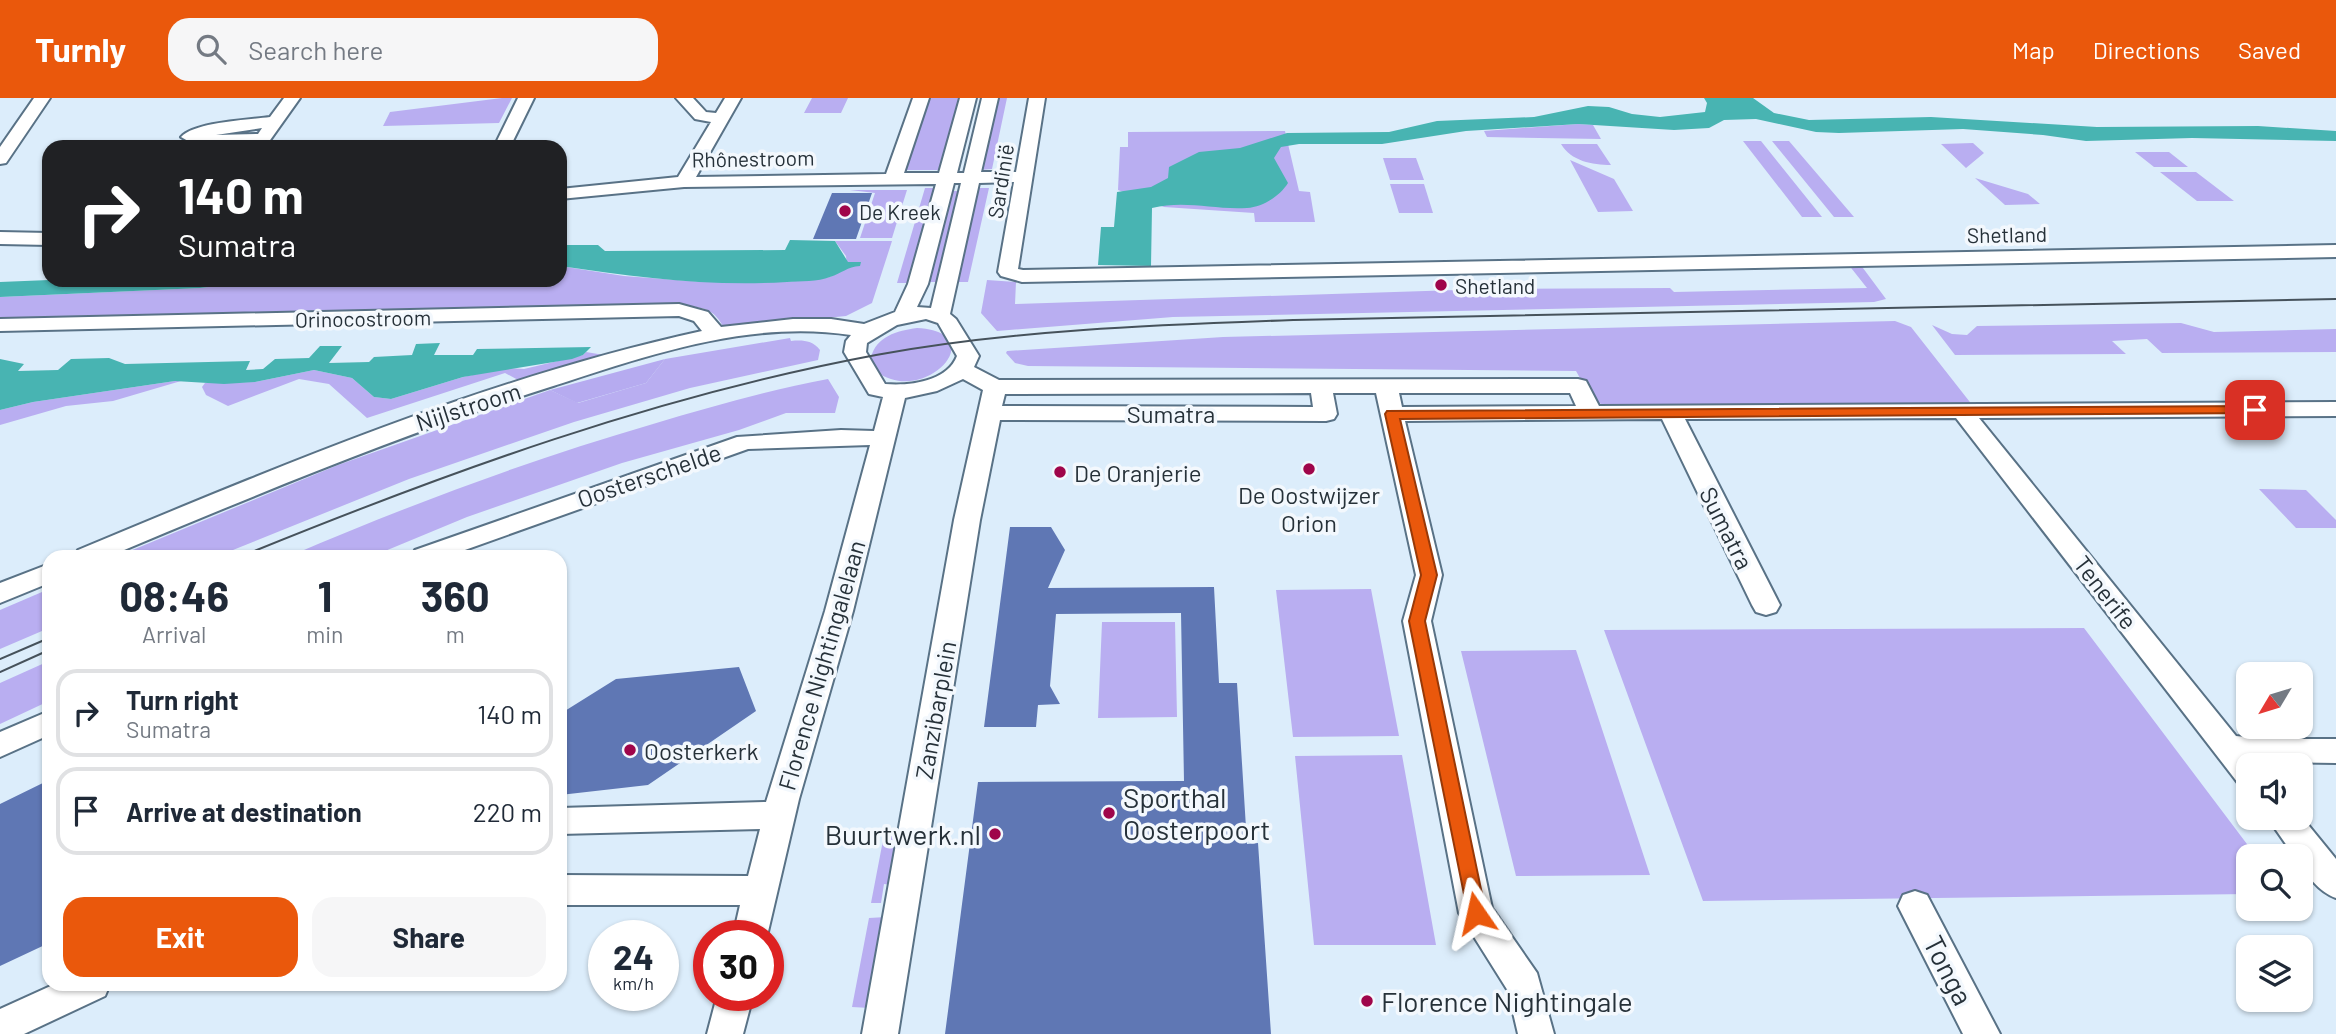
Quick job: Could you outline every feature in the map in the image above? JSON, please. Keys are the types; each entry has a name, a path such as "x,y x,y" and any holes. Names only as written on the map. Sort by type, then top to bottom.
{"street":[{"path":"0,159 42,98"},
{"path":"261,140 292,98"},
{"path":"505,140 526,98"},
{"path":"684,98 701,116 720,119"},
{"path":"684,182 733,98"},
{"path":"893,179 922,98"},
{"path":"904,317 918,284 968,98"},
{"path":"939,316 990,98"},
{"name":"Sardinië","path":"1008,272 1037,98"},
{"path":"195,140 189,137 201,132 275,121"},
{"name":"Rhônestroom","path":"567,193 684,182 1024,177"},
{"path":"0,238 42,239"},
{"name":"Shetland","path":"1008,272 1022,276 1038,276 2336,251"},
{"name":"Orinocostroom","path":"0,325 679,310 698,313 709,322 714,335"},
{"path":"919,313 939,316 952,328 968,355 962,370 926,386 895,394 871,383 855,352 857,341 867,331 919,313"},
{"name":"Nijlstroom","path":"101,550 418,422 632,354 714,335 785,327 832,325 867,331"},
{"path":"962,370 992,400"},
{"path":"1536,1034 1524,985 1476,913 1417,621 1429,575 1386,387 1578,386 1591,413"},
{"name":"Sumatra","path":"992,400 1326,414 1321,387 1386,387"},
{"name":"Florence Nightingalelaan","path":"754,920 779,815 839,611 895,394"},
{"name":"Zanzibarplein","path":"880,1034 967,520 992,400"},
{"path":"1392,414 2336,409"},
{"name":"Tenerife","path":"1962,411 2236,757"},
{"name":"Sumatra","path":"1670,413 1766,605"},
{"name":"Oosterschelde","path":"440,550 745,442 841,437 882,438"},
{"path":"0,594 42,576"},
{"path":"0,745 42,725"},
{"path":"2228,747 2264,751 2336,751"},
{"path":"567,821 779,815"},
{"path":"2293,830 2336,884"},
{"path":"567,890 761,891"},
{"name":"Tonga","path":"1915,906 1982,1034"},
{"path":"0,1027 77,991"},
{"path":"725,1034 731,1011"}],"shaded area":[{"path":"512,98 499,123 383,126 390,112"},
{"path":"812,98 848,98 841,113 804,113"},
{"path":"927,98 962,98 942,170 904,170"},
{"path":"995,98 1007,98 992,169 979,170"},
{"path":"1704,98 1753,98 1774,113 1809,120 1931,117 2097,127 2258,126 2336,131 2336,141 2192,138 2086,141 1963,129 1839,133 1816,132 1756,119 1724,120 1709,128 1674,130 1578,124 1466,131 1382,144 1299,144 1281,147 1274,158 1288,183 1270,200 1247,208 1176,205 1152,208 1151,266 1098,265 1101,227 1114,227 1117,192 1151,187 1168,178 1169,167 1199,152 1240,148 1287,133 1389,132 1437,121 1534,117 1588,106 1609,107 1632,114 1660,117 1705,112 1707,103"},
{"path":"1593,125 1601,139 1487,137 1484,131"},
{"path":"1285,131 1299,191 1310,192 1315,222 1255,222 1254,213 1164,207 1118,190 1120,147 1128,147 1128,132"},
{"path":"1743,141 1761,141 1822,217 1802,217"},
{"path":"1772,141 1789,141 1854,217 1834,217"},
{"path":"1973,143 1984,153 1966,168 1941,144"},
{"path":"1561,144 1597,144 1611,165 1583,161 1570,154"},
{"path":"2135,152 2169,152 2188,167 2154,167"},
{"path":"1383,158 1416,158 1424,180 1390,180"},
{"path":"1570,160 1614,179 1633,211 1598,212"},
{"path":"2160,172 2196,172 2234,201 2197,201"},
{"path":"1975,178 2028,194 2040,204 2005,205"},
{"path":"1390,184 1424,184 1433,213 1399,213"},
{"path":"925,188 935,188 910,283 897,283"},
{"path":"976,188 989,188 968,282 953,282"},
{"path":"850,190 907,190 892,238 860,238 875,193"},
{"path":"951,191 960,191 938,282 927,282"},
{"path":"790,240 835,241 848,262 861,262 860,266 820,280 759,283 673,280 567,267 567,245 598,245 605,251 785,250"},
{"path":"835,241 892,241 872,303 846,316 724,328 710,311 688,306 0,320 0,297 208,287 567,287 567,267 624,276 704,282 786,282 830,277 847,267 846,256"},
{"path":"1848,264 1860,264 1886,299 1874,302 1173,317 997,331 981,313 987,280 1016,282 1015,304 1488,289 1670,288 1674,292 1867,288"},
{"path":"42,280 42,287 208,287 0,297 0,282"},
{"path":"1895,321 1911,327 1973,406 1616,408 1595,400 1576,371 1028,366 1015,363 1006,353 1223,337"},
{"path":"2181,323 2214,332 2336,329 2336,352 2162,353 2147,339 2112,341 2126,354 1955,355 1932,325 1952,334 1967,335 1977,326"},
{"path":"917,328 939,332 950,341 951,353 944,365 931,375 914,380 896,380 877,372 871,358 877,344 895,333"},
{"path":"790,338 791,341 807,341 820,350 818,360 690,388 574,422 409,479 233,550 133,550 338,465 550,390 578,403 646,383 665,359"},
{"path":"440,343 434,355 473,355 477,349 591,347 583,355 572,359 463,377 391,399 374,397 352,378 314,370 255,382 224,384 175,381 33,402 0,410 0,359 24,364 18,371 58,370 71,359 109,358 125,364 250,361 246,370 263,369 275,359 309,358 320,346 342,346 329,363 369,362 374,357 412,355 416,344"},
{"path":"586,352 604,355 520,381 505,373 367,418 329,384 299,379 228,406 206,395 202,387 205,383 255,382 314,370 352,378 374,397 391,399 463,377 506,368 524,369"},
{"path":"665,359 646,383 577,403 550,390"},
{"path":"828,379 839,397 835,413 786,413 739,430 622,463 467,517 387,550 304,550 424,501 515,468 607,438 784,388"},
{"path":"181,381 113,401 66,406 0,425 0,410 33,402"},
{"path":"2259,489 2306,490 2336,520 2336,528 2296,528"},
{"path":"1371,589 1399,736 1293,737 1276,590"},
{"path":"42,592 42,631 0,649 0,610"},
{"path":"1102,622 1175,622 1177,717 1098,718"},
{"path":"2084,628 2247,844 2236,844 2236,894 1703,901 1604,630"},
{"path":"1576,650 1650,875 1516,876 1461,651"},
{"path":"42,664 42,704 0,724 0,683"},
{"path":"1402,755 1436,945 1314,945 1295,756"},
{"path":"884,835 901,835 892,885 884,884 881,903 871,903"},
{"path":"886,917 870,1008 852,1007 869,918"}],"building":[{"path":"832,193 872,193 856,239 813,239"},
{"name":"Sporthal Oosterpoort","path":"1010,527 1051,527 1065,550 1048,588 1214,587 1219,683 1237,683 1247,844 1258,843 1271,1034 945,1034 978,782 1184,781 1181,613 1056,614 1050,686 1060,704 1038,705 1036,727 984,727"},
{"name":"Oosterkerk","path":"739,667 756,711 648,785 567,794 567,710 616,679"},
{"path":"42,783 42,946 0,966 0,804"}],"tram line":[{"path":"257,550 475,466 633,414 794,372 876,355 979,340 1136,327 1294,320 2336,299"},
{"path":"0,659 42,641"},
{"path":"0,672 42,653"}],"place":[{"name":"De Kreek","path":"845,211"},
{"name":"Shetland","path":"1441,285"},
{"name":"De Oostwijzer Orion","path":"1309,469"},
{"name":"De Oranjerie","path":"1060,472"},
{"name":"Oosterkerk","path":"630,750"},
{"name":"Sporthal Oosterpoort","path":"1109,813"},
{"name":"Buurtwerk.nl","path":"995,834"},
{"name":"Florence Nightingale","path":"1367,1001"}],"route":[{"path":"1476,913 1417,621 1429,575 1392,414 2255,410"}]}
